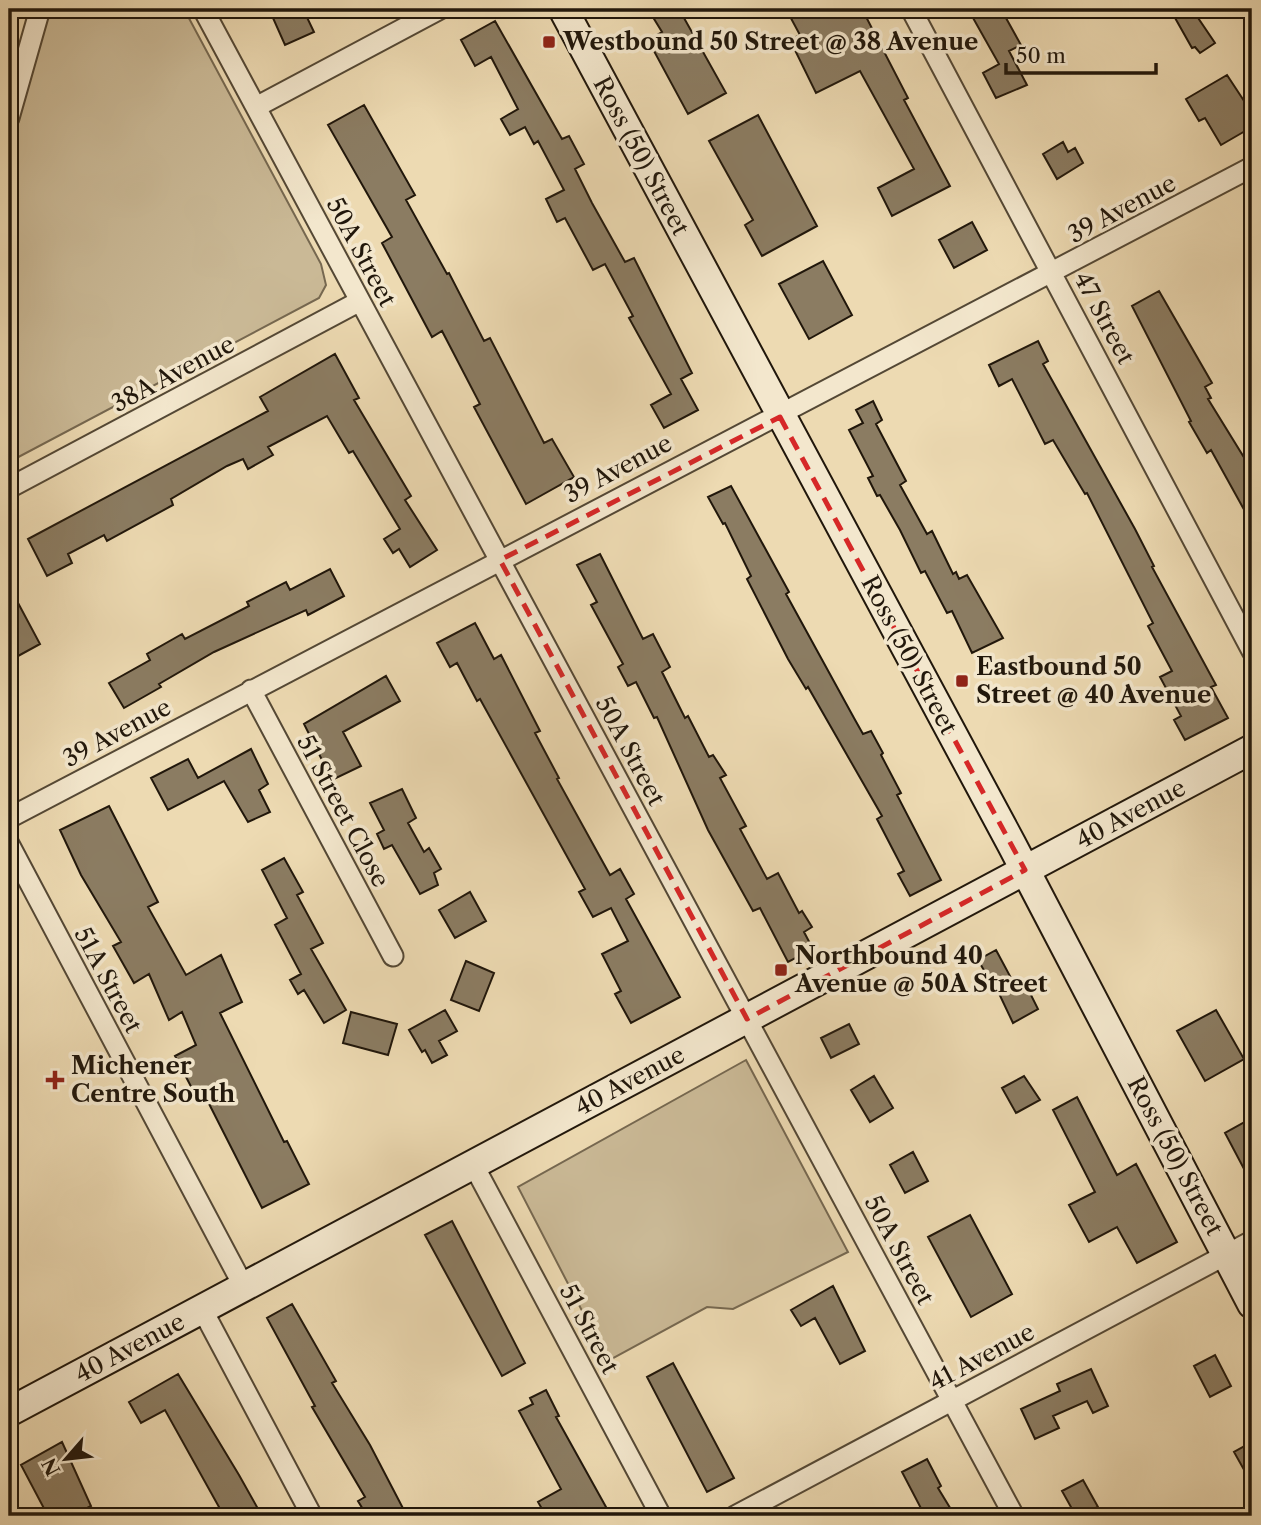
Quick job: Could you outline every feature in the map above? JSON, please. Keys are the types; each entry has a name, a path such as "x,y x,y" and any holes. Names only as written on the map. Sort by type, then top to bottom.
{"main road":[{"name":"Ross (50) Street","path":"563,9 1025,870 1252,1304"},
{"name":"40 Avenue","path":"9,1412 1252,749"}],"street":[{"path":"9,118 12,92 40,9"},
{"name":"50A Street","path":"203,9 1014,1516"},
{"path":"256,107 440,9"},
{"name":"47 Street","path":"911,9 1252,651"},
{"name":"39 Avenue","path":"9,818 759,423 780,417 1252,167"},
{"name":"38A Avenue","path":"9,488 360,301"},
{"name":"51 Street Close","path":"251,690 393,956"},
{"name":"51A Street","path":"9,844 244,1287"},
{"name":"51 Street","path":"473,1164 662,1516"},
{"name":"41 Avenue","path":"735,1516 1252,1241"},
{"path":"202,1309 312,1516"}],"highlighted area":[{"path":"780,417 1025,870 747,1019 500,560"}],"shaded area":[{"path":"47,9 184,9 321,264 326,285 319,298 9,462 9,158"},
{"path":"746,1060 848,1252 733,1309 707,1307 608,1361 518,1187"}],"building":[{"path":"269,9 303,9 314,32 285,45"},
{"path":"648,9 679,9 726,93 688,114 648,40 662,32"},
{"path":"786,9 862,9 908,98 904,100 950,186 892,216 878,188 914,169 860,71 816,93 790,40 800,35"},
{"path":"968,9 1001,9 1021,45 1009,51 1027,85 996,98 983,73 999,64"},
{"path":"1170,9 1192,9 1215,43 1200,53 1195,47 1192,48"},
{"path":"495,21 562,139 569,136 584,164 575,169 592,203 625,262 634,258 692,373 681,379 698,410 664,428 651,405 671,394 629,318 633,316 605,264 593,270 565,218 557,222 546,199 564,190 538,141 534,144 525,127 510,135 501,119 518,109 491,57 475,66 461,40"},
{"path":"1227,75 1252,113 1252,127 1221,145 1205,118 1199,121 1186,99"},
{"path":"364,105 415,195 406,200 447,274 449,273 484,341 490,338 544,443 552,439 574,477 526,504 474,407 480,404 442,331 432,337 382,243 392,237 328,125"},
{"path":"758,115 817,226 762,256 745,225 753,220 709,141"},
{"path":"1063,142 1068,152 1075,148 1083,163 1057,179 1043,154"},
{"path":"972,222 987,250 954,268 939,240"},
{"path":"823,261 852,315 809,339 779,284"},
{"path":"1159,291 1212,383 1205,387 1211,398 1208,399 1245,459 1252,454 1252,524 1211,450 1207,453 1189,422 1191,421 1132,306"},
{"path":"1038,341 1048,361 1043,364 1135,529 1154,566 1152,567 1216,685 1211,687 1228,718 1185,740 1174,720 1181,716 1160,677 1172,671 1148,626 1153,623 1087,493 1085,494 1053,440 1045,444 1012,379 999,386 989,365"},
{"path":"335,354 359,398 354,400 411,496 405,500 437,550 410,567 399,549 393,553 384,539 400,529 353,451 349,453 327,416 268,447 273,455 248,469 243,459 227,466 171,499 173,505 107,541 104,535 68,554 72,563 47,576 28,539 268,411 260,397"},
{"path":"873,401 882,420 876,424 906,481 900,485 927,534 932,531 953,574 956,572 959,579 967,575 1003,638 972,653 952,611 947,613 925,571 921,573 880,495 877,496 868,478 873,476 849,430 863,423 856,410"},
{"path":"731,486 789,592 786,594 863,734 871,731 883,753 881,755 901,793 897,795 941,880 910,896 898,874 904,871 877,819 882,816 808,687 806,689 788,659 747,579 751,576 725,523 723,524 708,497"},
{"path":"600,554 643,639 653,634 670,667 662,672 685,718 688,716 709,757 713,755 726,775 720,778 746,826 740,829 767,879 778,873 799,913 802,911 812,927 804,932 813,949 788,962 760,908 753,911 708,830 657,717 654,718 636,682 628,686 618,667 623,664 591,605 597,602 577,565"},
{"path":"330,569 344,596 308,615 306,610 214,652 124,708 109,683 150,660 147,654 182,634 185,639 249,606 247,602 286,582 290,590"},
{"path":"9,586 40,644 9,661"},
{"path":"475,623 494,659 501,655 540,731 535,733 559,778 557,779 610,875 620,869 634,894 626,899 680,997 631,1023 615,994 621,991 602,954 628,941 611,908 593,917 579,892 585,889 480,699 477,701 457,663 450,667 437,643"},
{"path":"386,676 400,701 343,732 361,766 332,780 304,724"},
{"path":"251,749 268,784 259,790 270,812 248,822 224,781 168,810 151,778 188,759 198,778"},
{"path":"402,789 416,818 408,823 424,852 429,848 441,869 434,873 438,885 420,894 392,845 384,849 377,834 384,830 370,803"},
{"path":"109,806 158,902 148,907 186,975 221,955 242,1002 220,1013 284,1142 287,1141 309,1184 262,1208 203,1092 196,1096 175,1056 196,1045 182,1012 169,1020 149,974 134,983 113,946 121,942 81,875 60,830"},
{"path":"284,858 303,892 297,895 323,943 311,949 346,1010 324,1023 304,990 298,994 290,980 301,974 275,925 287,918 262,870"},
{"path":"470,892 486,921 455,938 439,910"},
{"path":"996,950 1018,991 1027,987 1038,1009 1013,1023 995,985 993,986 978,960"},
{"path":"466,961 494,973 479,1011 451,1000"},
{"path":"445,1010 457,1031 439,1041 447,1055 432,1063 409,1030"},
{"path":"1216,1010 1244,1059 1205,1081 1177,1031"},
{"path":"351,1012 397,1024 388,1055 343,1043"},
{"path":"849,1024 859,1044 831,1058 821,1038"},
{"path":"874,1076 893,1108 870,1122 851,1090"},
{"path":"1024,1076 1040,1100 1016,1113 1002,1088"},
{"path":"1077,1097 1117,1175 1136,1164 1177,1242 1137,1263 1117,1227 1089,1242 1069,1205 1095,1192 1053,1110"},
{"path":"1252,1118 1252,1184 1225,1133"},
{"path":"913,1152 928,1181 905,1193 890,1165"},
{"path":"970,1215 1012,1294 971,1317 928,1237"},
{"path":"452,1221 525,1363 502,1376 425,1235"},
{"path":"833,1286 865,1351 840,1364 815,1318 801,1326 791,1310"},
{"path":"292,1304 336,1381 332,1383 370,1445 407,1516 367,1516 358,1501 365,1497 312,1407 315,1406 267,1318"},
{"path":"1215,1355 1231,1386 1210,1397 1194,1366"},
{"path":"673,1363 734,1478 707,1492 647,1377"},
{"path":"1091,1369 1108,1406 1093,1413 1087,1401 1053,1416 1059,1428 1035,1439 1021,1409 1060,1391 1057,1384"},
{"path":"178,1374 262,1516 224,1516 165,1410 141,1423 129,1402"},
{"path":"546,1390 559,1416 556,1417 611,1516 546,1516 538,1502 561,1489 519,1411 533,1404 530,1398"},
{"path":"62,1442 91,1506 72,1516 48,1516 21,1465"},
{"path":"1252,1442 1252,1484 1234,1452"},
{"path":"927,1459 941,1486 938,1488 955,1516 925,1516 902,1472"},
{"path":"1083,1480 1098,1507 1076,1516 1062,1491"}],"place":[{"name":"Westbound 50 Street @ 38 Avenue","path":"549,42"},
{"name":"Eastbound 50 Street @ 40 Avenue","path":"962,681"},
{"name":"Northbound 40 Avenue @ 50A Street","path":"781,970"},
{"name":"Michener Centre South","path":"55,1080"}]}
